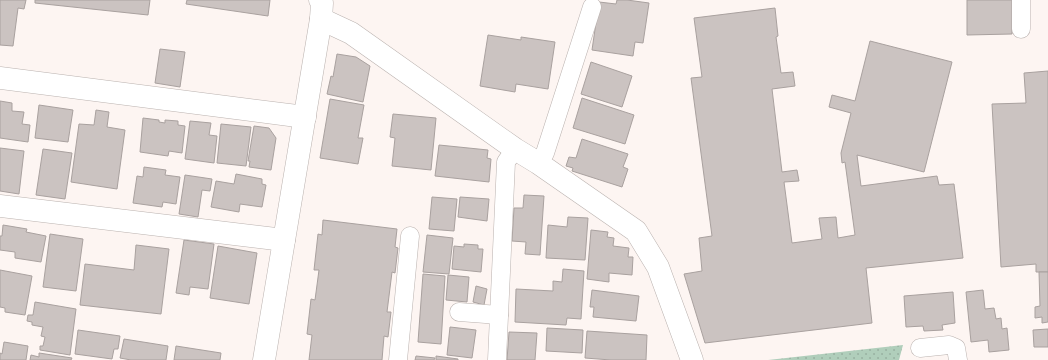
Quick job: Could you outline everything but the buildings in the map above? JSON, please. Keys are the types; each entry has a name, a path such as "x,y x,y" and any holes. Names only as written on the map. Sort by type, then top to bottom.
{"street":[{"path":"264,360 305,117 321,10 351,33 412,68 515,149 538,163 636,231 658,267 692,360"},
{"path":"0,78 305,117"},
{"path":"0,206 284,240"}],"lane":[{"path":"1021,0 1021,29"},
{"path":"538,163 545,153 592,7"},
{"path":"497,360 506,162 515,149"},
{"path":"398,360 410,236"},
{"path":"459,312 499,315"},
{"path":"920,348 949,345 956,348 958,360"}],"green space":[{"path":"903,345 899,360 768,360"}]}
